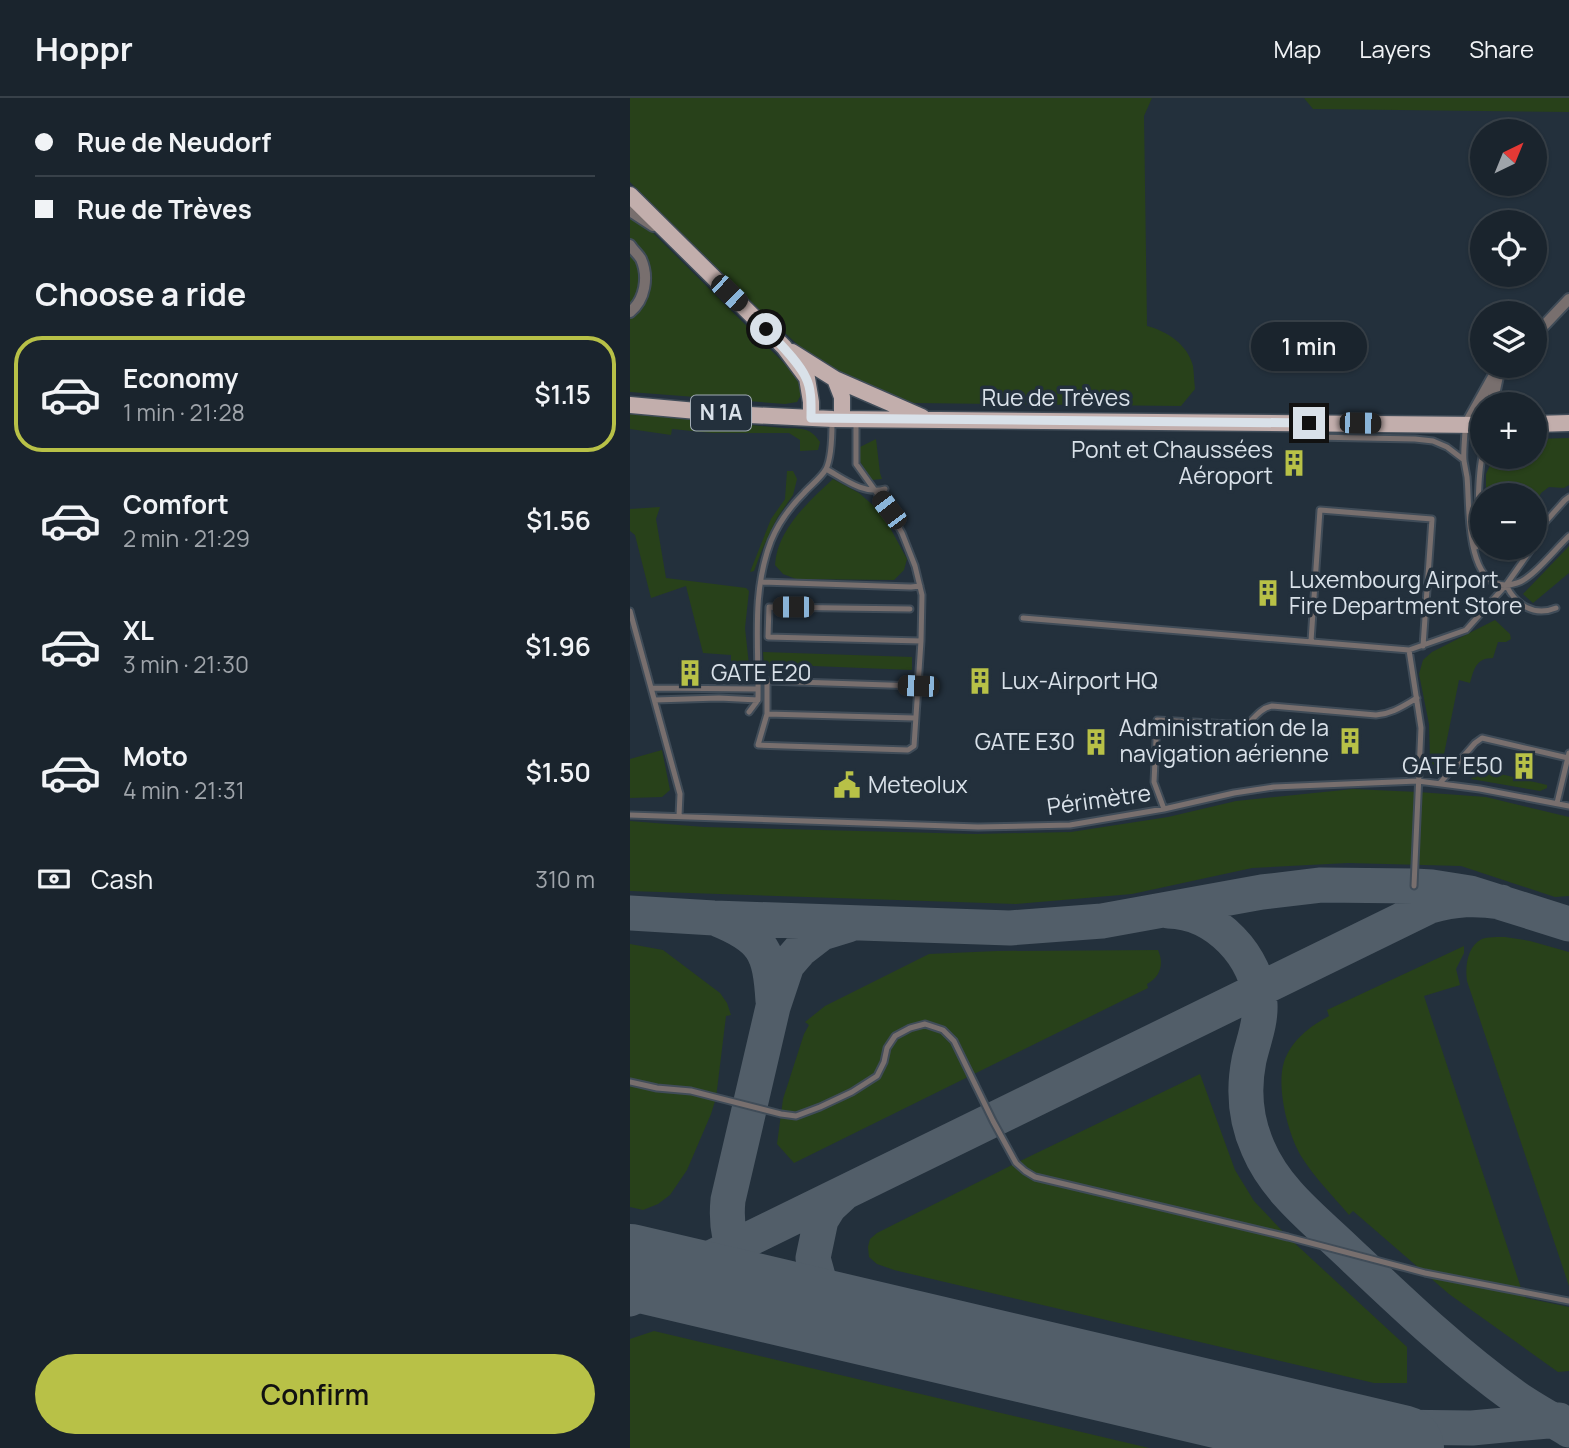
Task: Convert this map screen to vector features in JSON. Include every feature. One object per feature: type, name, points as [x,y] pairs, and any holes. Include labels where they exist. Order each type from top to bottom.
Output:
[{"type":"main road","points":[[630,195],[784,347],[807,378],[811,418]]},
{"type":"main road","points":[[784,347],[835,379],[929,419]]},
{"type":"main road","points":[[835,379],[842,397],[844,419]]},
{"type":"main road","name":"Rue de Trèves","points":[[630,405],[730,414],[844,419],[1470,425]]},
{"type":"main road","points":[[1547,424],[1569,423]]},
{"type":"street","points":[[630,211],[674,238]]},
{"type":"street","points":[[630,245],[640,258],[645,275],[643,293],[630,313]]},
{"type":"street","points":[[1547,322],[1569,299]]},
{"type":"lane","points":[[749,712],[758,700],[757,605],[764,562],[782,522],[799,497],[826,469],[832,440],[844,419]]},
{"type":"lane","points":[[844,419],[856,464],[902,533],[920,586],[923,610],[918,686],[914,718],[914,746],[908,750],[758,745],[767,714],[767,681],[918,686]]},
{"type":"lane","points":[[1280,422],[1313,437],[1433,441],[1447,447],[1464,461]]},
{"type":"lane","points":[[1470,439],[1464,461],[1470,532]]},
{"type":"lane","points":[[826,469],[862,489],[875,492],[885,489]]},
{"type":"lane","points":[[1547,521],[1568,500]]},
{"type":"lane","points":[[1311,641],[1320,510],[1432,519],[1423,646]]},
{"type":"lane","points":[[1477,560],[1487,579],[1506,585],[1517,584],[1526,579],[1569,536]]},
{"type":"lane","points":[[1023,618],[1409,650],[1466,630],[1506,585],[1524,560]]},
{"type":"lane","points":[[761,582],[920,586]]},
{"type":"lane","points":[[1506,585],[1519,603],[1533,611],[1542,612],[1556,608]]},
{"type":"lane","points":[[909,610],[769,607],[768,637],[921,640]]},
{"type":"lane","points":[[630,611],[680,794],[679,816]]},
{"type":"lane","points":[[1409,650],[1420,727],[1415,886]]},
{"type":"lane","points":[[652,688],[758,689]]},
{"type":"lane","points":[[1164,808],[1154,782],[1157,720],[1247,725],[1266,707],[1272,706],[1386,715],[1417,698]]},
{"type":"lane","points":[[655,700],[758,700]]},
{"type":"lane","points":[[767,714],[914,718]]},
{"type":"lane","points":[[1440,783],[1482,738],[1568,756],[1557,803]]},
{"type":"lane","name":"Périmètre","points":[[630,815],[978,827],[1069,825],[1274,787],[1418,781],[1480,789],[1569,806]]},
{"type":"lane","points":[[630,1082],[691,1091],[796,1116],[852,1092],[877,1076],[887,1048],[895,1036],[925,1024],[943,1030],[954,1041],[1016,1163],[1035,1177],[1312,1243],[1425,1273],[1569,1301]]},
{"type":"green space","points":[[630,98],[1152,98],[1144,116],[1147,326],[1162,331],[1182,345],[1193,366],[1195,389],[1181,406],[914,403],[859,384],[807,353],[753,304],[630,182]]},
{"type":"green space","points":[[1304,98],[1569,98],[1569,112],[1313,109]]},
{"type":"green space","points":[[630,210],[800,379],[801,395],[797,402],[785,404],[630,392]]},
{"type":"green space","points":[[630,413],[800,429],[812,433],[820,442],[818,450],[800,451],[800,440],[789,433],[712,433],[672,429],[671,435],[630,429]]},
{"type":"green space","points":[[1569,438],[1569,485],[1564,488],[1547,488],[1547,483],[1486,483],[1488,469],[1547,469],[1547,439]]},
{"type":"green space","points":[[876,439],[882,479],[872,480],[859,460],[858,448]]},
{"type":"green space","points":[[787,471],[793,471],[797,479],[793,495],[777,518],[754,571],[750,572],[771,519],[785,499]]},
{"type":"green space","points":[[833,479],[859,493],[882,513],[907,559],[904,570],[894,580],[796,579],[783,574],[775,565],[781,540],[788,528],[804,507]]},
{"type":"green space","points":[[660,507],[656,519],[666,578],[746,588],[749,591],[745,628],[749,665],[734,664],[731,662],[731,655],[703,653],[686,586],[651,598],[635,535],[630,531],[630,509]]},
{"type":"green space","points":[[1569,546],[1569,573],[1533,603],[1523,594]]},
{"type":"green space","points":[[1495,620],[1510,634],[1511,639],[1498,642],[1493,658],[1479,662],[1470,683],[1459,680],[1444,754],[1450,756],[1442,763],[1433,765],[1430,759],[1429,724],[1419,674],[1423,660],[1432,652]]},
{"type":"green space","points":[[763,652],[912,657],[912,670],[764,664]]},
{"type":"green space","points":[[662,750],[670,790],[662,797],[630,798],[630,759]]},
{"type":"green space","points":[[1479,769],[1547,785],[1547,788],[1540,791],[1471,779]]},
{"type":"green space","points":[[1353,789],[1486,797],[1569,817],[1569,896],[1555,897],[1461,866],[1348,863],[1252,868],[1132,894],[1016,904],[630,891],[630,821],[704,827],[976,834],[1071,832],[1168,817],[1236,801]]},
{"type":"green space","points":[[1490,937],[1505,937],[1569,952],[1569,1286],[1467,981],[1467,963],[1477,942]]},
{"type":"green space","points":[[630,944],[663,950],[720,993],[731,1015],[726,1016],[716,1098],[687,1170],[670,1195],[643,1210],[630,1207]]},
{"type":"green space","points":[[1464,946],[1464,953],[1456,969],[1460,985],[1424,996],[1522,1291],[1526,1298],[1569,1307],[1569,1371],[1558,1372],[1449,1294],[1353,1211],[1349,1215],[1306,1164],[1296,1147],[1288,1123],[1282,1097],[1282,1072],[1287,1054],[1302,1035],[1329,1016],[1327,1010]]},
{"type":"green space","points":[[1158,950],[1160,969],[1155,978],[1147,984],[1148,988],[794,1163],[777,1144],[783,1099],[809,1025],[805,1022],[825,1006],[929,954]]},
{"type":"green space","points":[[1200,1074],[1235,1170],[1254,1201],[1288,1237],[1407,1347],[1407,1383],[1374,1383],[894,1270],[877,1264],[869,1257],[870,1239],[877,1233]]},
{"type":"green space","points":[[654,1331],[1149,1448],[630,1448],[630,1339]]},
{"type":"taxiway","points":[[630,913],[1010,928],[1102,921],[1262,892],[1321,885],[1414,886],[1470,893],[1569,924]]},
{"type":"taxiway","points":[[630,1265],[664,1270],[698,1264],[1430,906],[1465,900],[1501,902]]},
{"type":"taxiway","points":[[1168,911],[1186,913],[1218,928],[1243,954],[1252,969],[1260,1011],[1247,1071],[1247,1105],[1254,1138],[1275,1178],[1310,1216],[1450,1345],[1515,1397],[1569,1430]]},
{"type":"taxiway","points":[[717,919],[745,933],[762,949],[770,970],[773,1001]]},
{"type":"taxiway","points":[[807,1309],[763,1288],[743,1267],[731,1243],[728,1200],[773,1007],[787,965],[800,950],[822,933],[848,925]]},
{"type":"taxiway","points":[[842,1195],[829,1207],[821,1220],[813,1258],[819,1280],[831,1298],[866,1323]]},
{"type":"taxiway","points":[[630,1299],[683,1272]]},
{"type":"taxiway","points":[[1228,1408],[1309,1422],[1388,1427],[1472,1428],[1559,1420]]},
{"type":"runway","points":[[630,1267],[1401,1448]]},
{"type":"place","name":"Pont et Chaussées Aéroport","points":[[1294,463]]},
{"type":"place","name":"Luxembourg Airport Fire Department Store","points":[[1268,593]]},
{"type":"place","name":"GATE E20","points":[[690,673]]},
{"type":"place","name":"Lux-Airport HQ","points":[[980,681]]},
{"type":"place","name":"Administration de la navigation aérienne","points":[[1350,741]]},
{"type":"place","name":"GATE E30","points":[[1096,742]]},
{"type":"place","name":"GATE E50","points":[[1524,766]]},
{"type":"place","name":"Meteolux","points":[[847,785]]},
{"type":"route","points":[[766,329],[784,347],[807,378],[811,418],[1309,423]]}]
